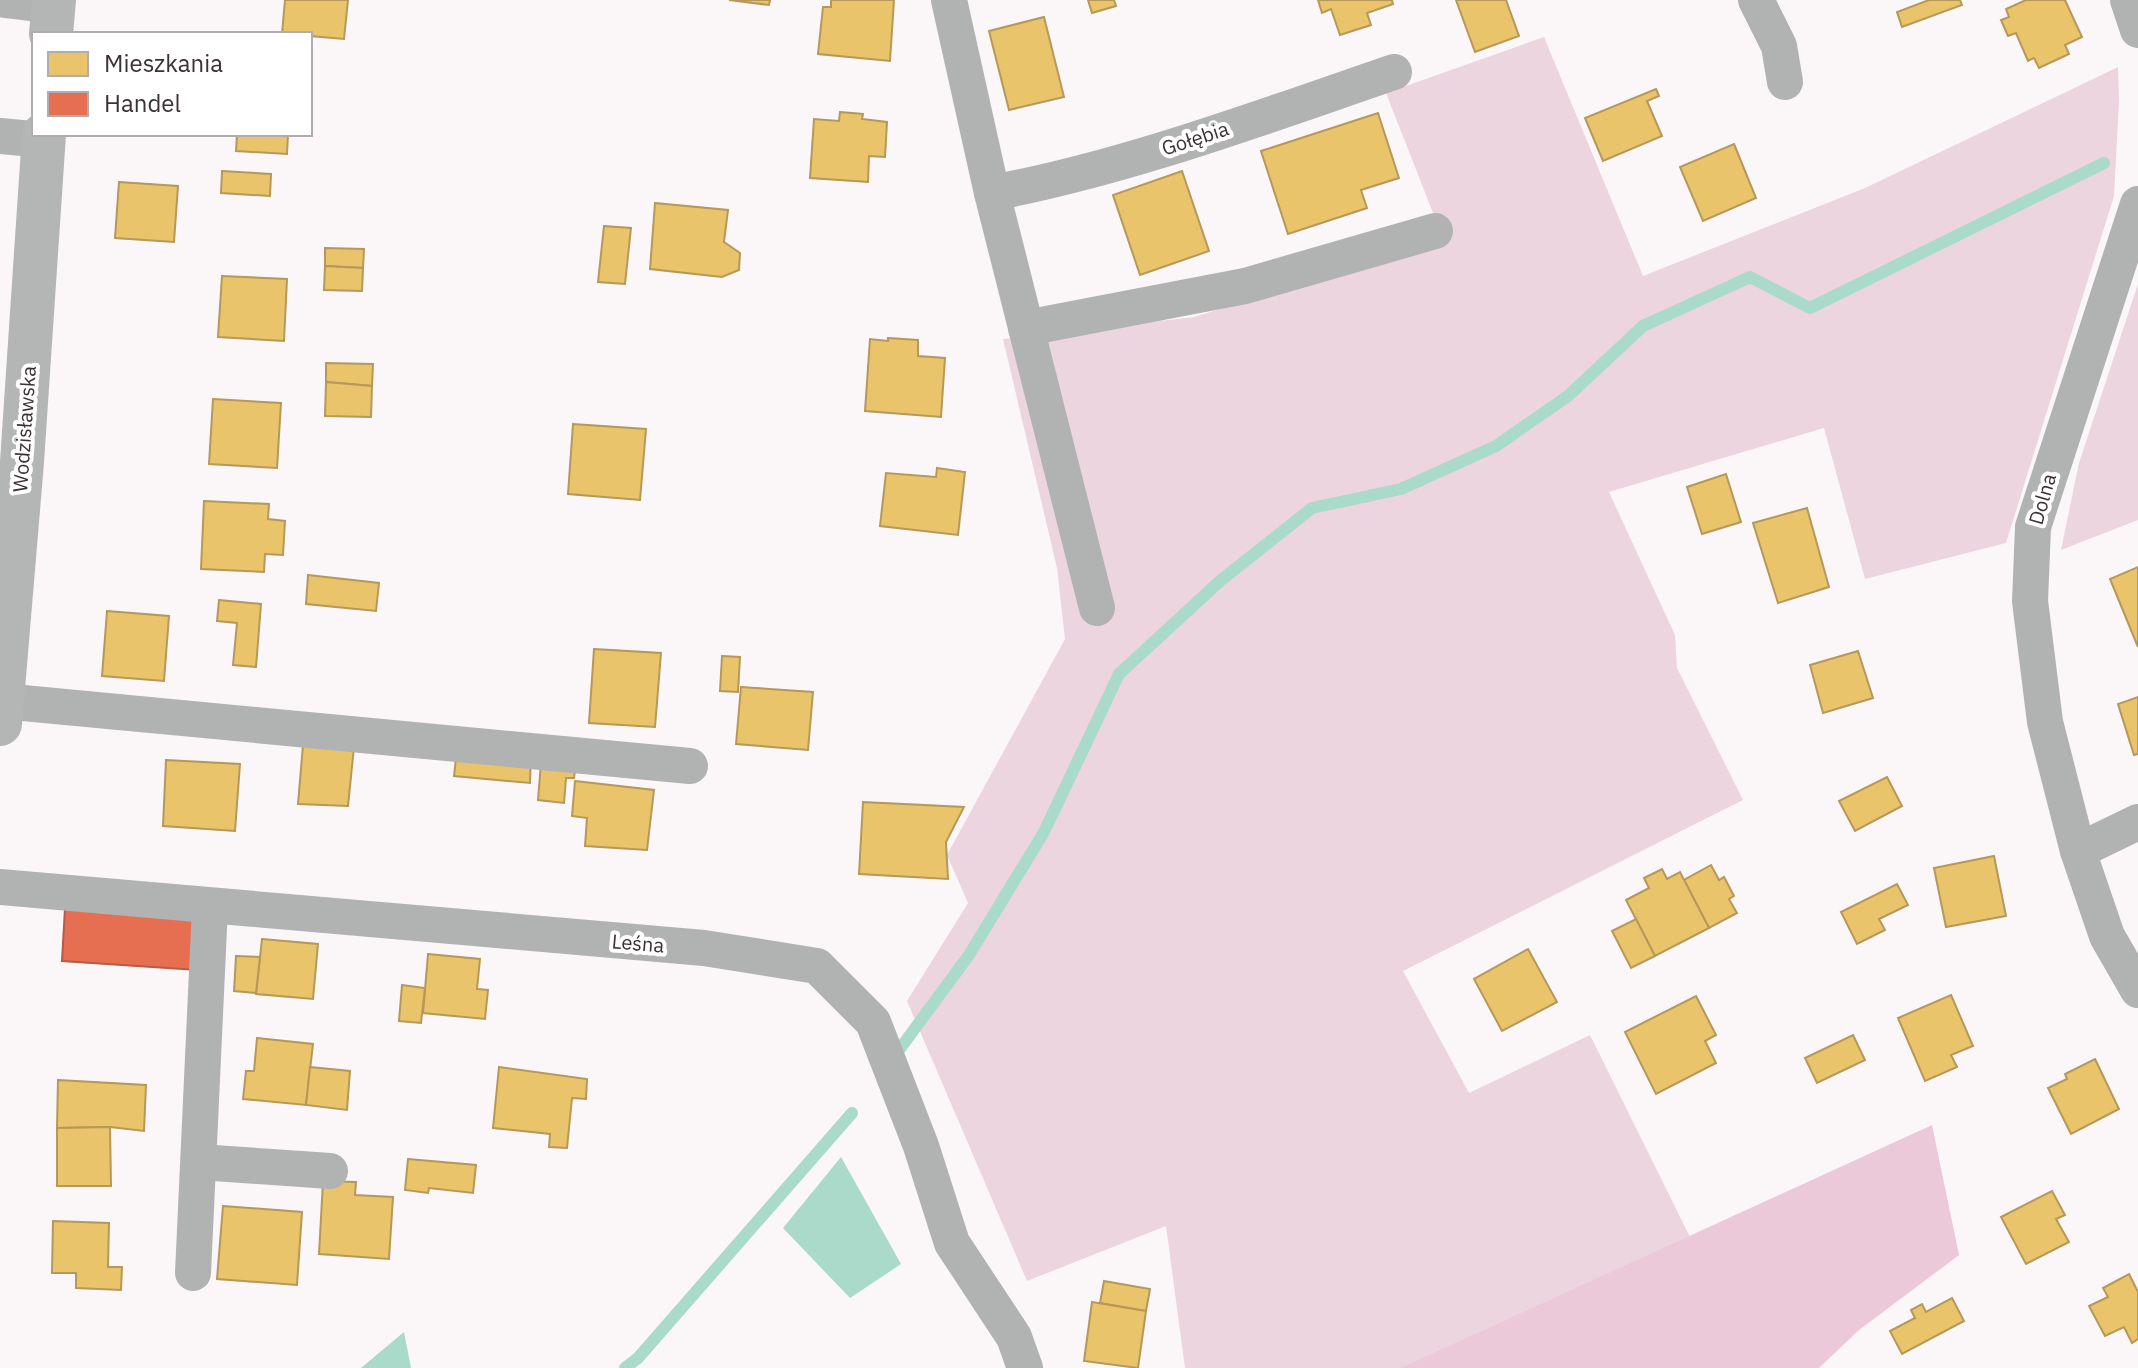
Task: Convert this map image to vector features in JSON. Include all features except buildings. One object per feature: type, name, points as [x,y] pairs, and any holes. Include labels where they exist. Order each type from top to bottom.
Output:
[{"type":"main road","name":"Wodzisławska","points":[[1,712],[11,461],[43,137]]},
{"type":"street","points":[[5,0],[53,13]]},
{"type":"street","points":[[949,0],[992,193],[1097,608]]},
{"type":"street","points":[[1756,0],[1779,46],[1785,82]]},
{"type":"street","points":[[2128,0],[2138,30]]},
{"type":"street","name":"Gołębia","points":[[992,193],[1063,179],[1215,133],[1394,72]]},
{"type":"street","points":[[0,136],[43,137]]},
{"type":"street","name":"Dolna","points":[[2138,204],[2033,527],[2030,601],[2045,722],[2078,851],[2107,936],[2138,990]]},
{"type":"street","points":[[1026,328],[1245,286],[1435,231]]},
{"type":"street","points":[[1,712],[690,766]]},
{"type":"street","points":[[2078,851],[2138,822]]},
{"type":"street","name":"Leśna","points":[[0,887],[704,948],[817,966],[873,1022],[921,1146],[952,1243],[1014,1337],[1025,1368]]},
{"type":"street","points":[[193,1273],[210,907]]},
{"type":"street","points":[[199,1162],[330,1171]]},
{"type":"shaded area","points":[[1544,37],[1643,276],[1865,188],[2118,67],[2114,196],[2006,543],[1865,579],[1824,428],[1609,492],[1675,635],[1677,668],[1743,800],[1403,971],[1469,1093],[1590,1035],[1691,1239],[1713,1368],[1185,1368],[1166,1226],[1027,1281],[907,1001],[968,903],[947,855],[1065,639],[1057,568],[1003,339],[1194,317],[1444,241],[1386,93]]},
{"type":"shaded area","points":[[2138,284],[2138,520],[2061,550],[2079,463]]},
{"type":"shaded area","points":[[1932,1125],[1959,1255],[1859,1330],[1819,1368],[1401,1368]]},
{"type":"shaded area","points":[[841,1157],[901,1264],[850,1298],[783,1228]]},
{"type":"shaded area","points":[[404,1332],[411,1368],[361,1368]]},
{"type":"waterway","points":[[899,1050],[969,955],[1044,832],[1119,674],[1220,581],[1312,508],[1401,489],[1496,446],[1568,396],[1643,326],[1750,277],[1810,308],[2104,163]]},
{"type":"waterway","points":[[625,1368],[638,1358],[852,1113]]}]
